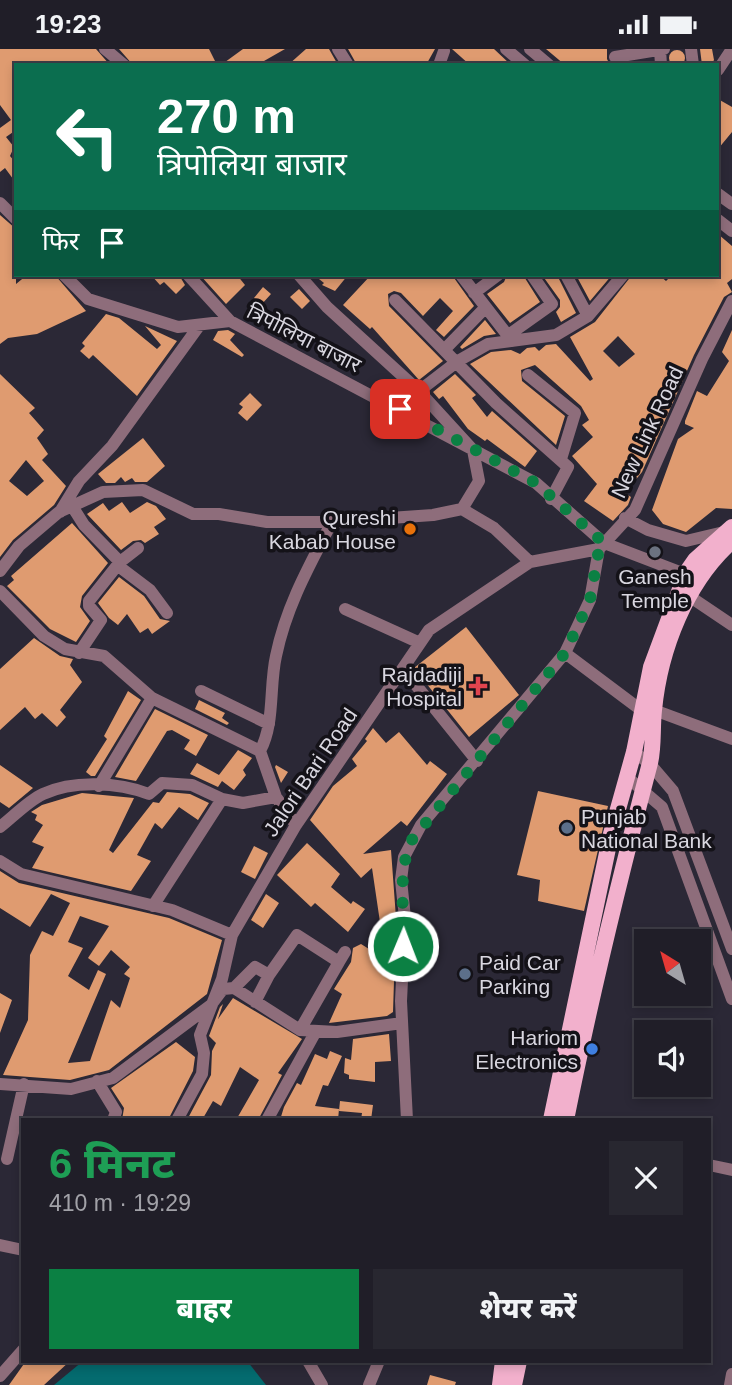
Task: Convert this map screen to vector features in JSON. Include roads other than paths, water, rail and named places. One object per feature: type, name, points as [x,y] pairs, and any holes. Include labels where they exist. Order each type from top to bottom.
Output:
[{"type":"main road","points":[[551,1118],[611,834],[646,709],[651,667],[692,576],[695,561],[731,532]]},
{"type":"main road","points":[[566,1118],[610,915],[650,764],[646,709]]},
{"type":"main road","points":[[499,1385],[503,1363]]},
{"type":"main road","points":[[514,1385],[519,1363]]},
{"type":"street","points":[[105,49],[122,63]]},
{"type":"street","points":[[506,49],[523,63]]},
{"type":"street","points":[[530,49],[547,63]]},
{"type":"street","points":[[615,57],[661,49]]},
{"type":"street","points":[[719,68],[732,49]]},
{"type":"street","points":[[440,63],[444,51]]},
{"type":"street","points":[[0,203],[14,217]]},
{"type":"street","name":"त्रिपोलिया बाजार","points":[[66,277],[88,299],[106,307],[178,327],[230,321],[536,483],[602,546],[692,576]]},
{"type":"street","points":[[190,277],[230,321]]},
{"type":"street","points":[[301,277],[327,307],[419,391],[473,450],[479,481],[462,509]]},
{"type":"street","points":[[462,277],[509,338]]},
{"type":"street","points":[[474,293],[495,277]]},
{"type":"street","points":[[509,338],[552,304],[533,277]]},
{"type":"street","points":[[567,277],[588,316]]},
{"type":"street","points":[[419,391],[458,361],[488,344],[509,338],[556,335],[588,316],[621,277]]},
{"type":"street","points":[[395,300],[458,361],[496,403],[568,467],[551,499]]},
{"type":"street","name":"New Link Road","points":[[602,546],[635,510],[702,359],[732,301]]},
{"type":"street","points":[[446,349],[485,308]]},
{"type":"street","points":[[60,512],[79,481],[113,446],[199,326]]},
{"type":"street","points":[[528,375],[575,413],[561,459]]},
{"type":"street","points":[[0,571],[19,546],[60,512],[103,492],[143,490],[193,515],[219,514],[267,522],[332,522],[433,515],[462,509],[494,528],[530,562]]},
{"type":"street","points":[[72,506],[84,525],[118,563],[150,590],[167,613]]},
{"type":"street","points":[[625,518],[648,530],[686,541],[731,532]]},
{"type":"street","points":[[260,751],[268,736],[275,658],[287,611],[332,522]]},
{"type":"street","points":[[407,1118],[402,1023],[404,857],[421,825],[565,653],[590,600],[602,546]]},
{"type":"street","name":"Jalori Bari Road","points":[[178,1118],[202,1074],[204,1053],[200,1035],[222,979],[232,935],[296,825],[429,630],[530,562],[602,546]]},
{"type":"street","points":[[79,653],[101,620],[89,606],[89,601],[118,563],[138,548]]},
{"type":"street","points":[[0,591],[44,636],[65,649],[104,656],[152,698],[260,751],[276,797],[296,825]]},
{"type":"street","points":[[683,592],[732,625]]},
{"type":"street","points":[[345,609],[420,643]]},
{"type":"street","points":[[565,653],[646,709],[732,739]]},
{"type":"street","points":[[403,669],[477,761]]},
{"type":"street","points":[[201,691],[269,724]]},
{"type":"street","points":[[99,786],[152,698]]},
{"type":"street","points":[[634,752],[650,764],[673,792],[732,949]]},
{"type":"street","points":[[627,776],[662,807],[728,972],[732,999]]},
{"type":"street","points":[[0,827],[41,795],[75,785],[134,788],[149,794],[162,783],[192,785],[222,799],[243,803],[276,797]]},
{"type":"street","points":[[153,906],[222,799]]},
{"type":"street","points":[[0,861],[21,874],[153,906],[232,935]]},
{"type":"street","points":[[255,1002],[269,975],[297,935],[342,957],[300,1030]]},
{"type":"street","points":[[234,988],[255,967],[269,975]]},
{"type":"street","points":[[0,1084],[71,1089],[118,1075],[211,1005],[223,989],[234,988],[300,1030],[337,1032],[402,1023]]},
{"type":"street","points":[[268,1118],[316,1031]]},
{"type":"street","points":[[97,1081],[116,1112],[114,1118]]},
{"type":"street","points":[[7,1159],[24,1084]]},
{"type":"street","points":[[711,1165],[732,1170]]},
{"type":"street","points":[[0,1245],[21,1250]]},
{"type":"street","points":[[0,1376],[21,1352]]},
{"type":"street","points":[[309,1363],[322,1385]]},
{"type":"street","points":[[369,1385],[378,1363]]},
{"type":"place","name":"Qureshi Kabab House","points":[[410,529]]},
{"type":"place","name":"Ganesh Temple","points":[[655,552]]},
{"type":"place","name":"Rajdadiji Hospital","points":[[478,686]]},
{"type":"place","name":"Punjab National Bank","points":[[567,828]]},
{"type":"place","name":"Paid Car Parking","points":[[465,974]]},
{"type":"place","name":"Hariom Electronics","points":[[592,1049]]}]
